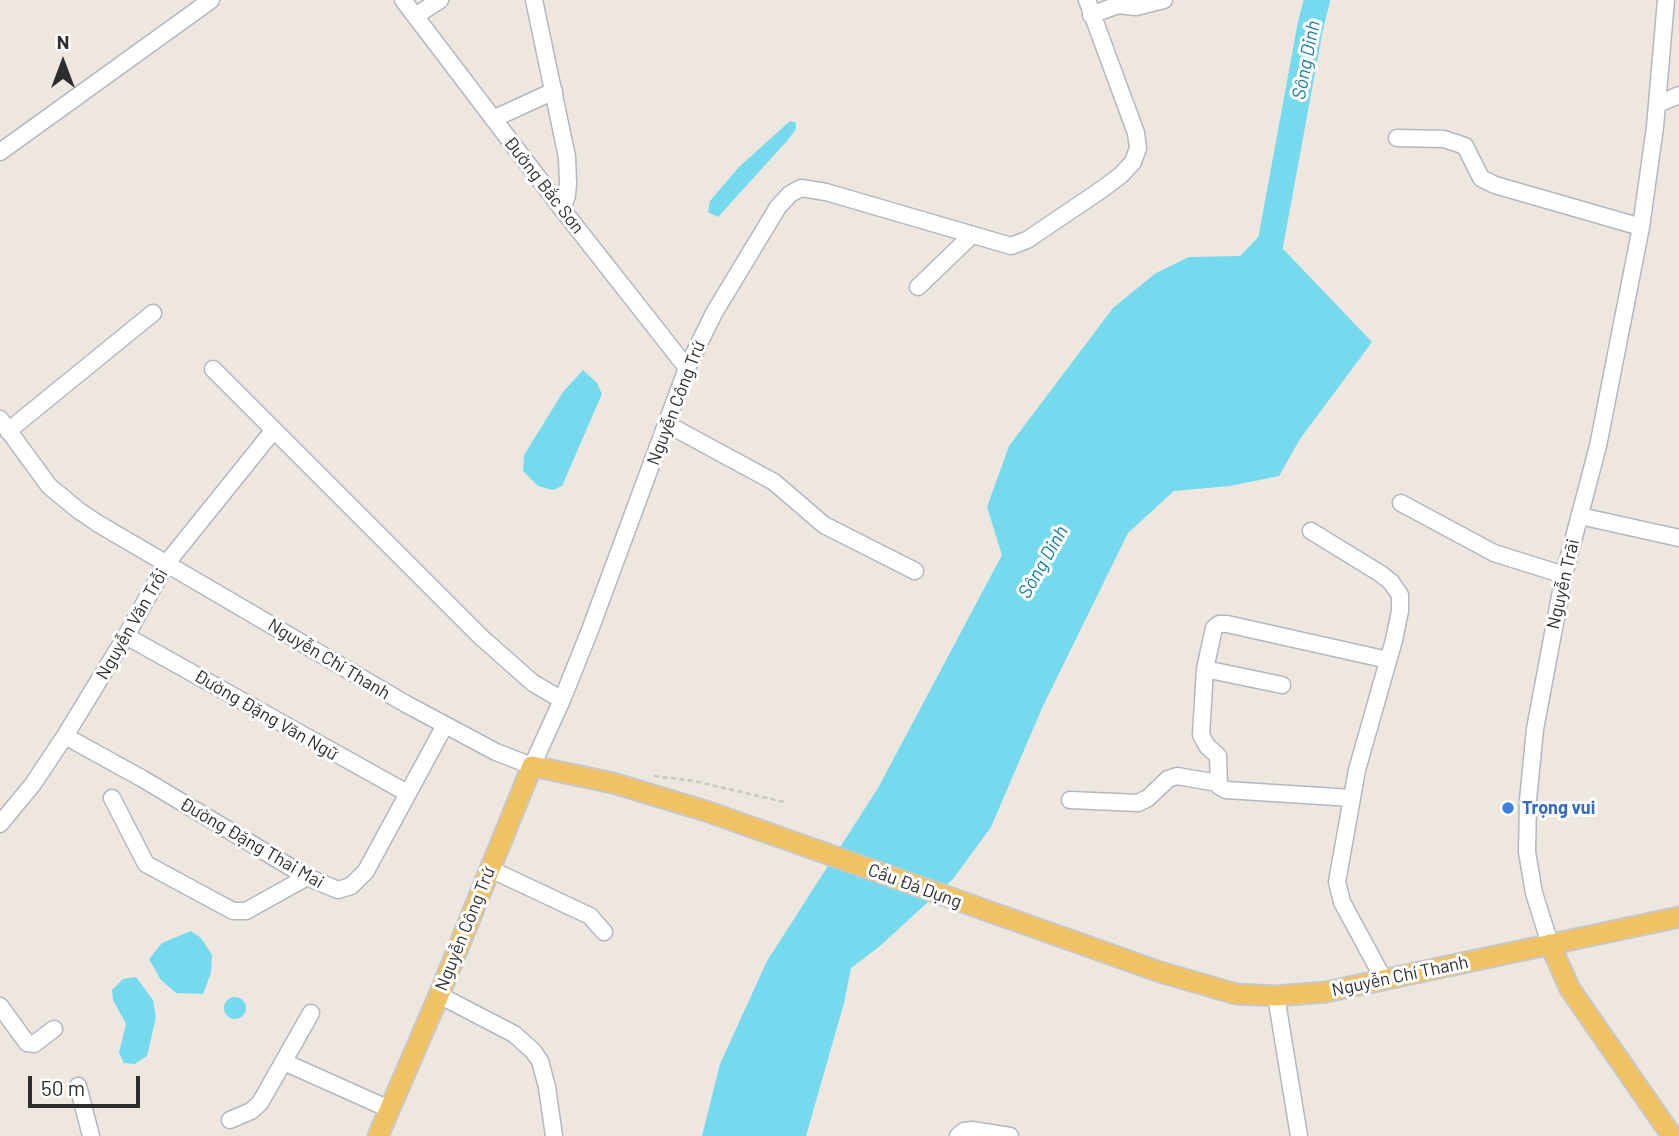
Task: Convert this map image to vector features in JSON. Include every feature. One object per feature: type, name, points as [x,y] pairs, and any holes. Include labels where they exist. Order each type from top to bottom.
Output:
[{"type":"main road","name":"Nguyễn Chí Thanh","points":[[532,766],[616,778],[709,812]]},
{"type":"main road","name":"Nguyễn Công Trứ","points":[[379,1136],[532,766]]},
{"type":"main road","name":"Cầu Đá Dựng","points":[[709,812],[1122,959]]},
{"type":"main road","name":"Nguyễn Chí Thanh","points":[[1122,959],[1219,991],[1276,996],[1326,992],[1679,917]]},
{"type":"main road","name":"Nguyễn Trãi","points":[[1549,944],[1570,989],[1672,1136]]},
{"type":"street","points":[[0,152],[211,0]]},
{"type":"street","name":"Đường Bắc Sơn","points":[[404,0],[562,209],[687,368]]},
{"type":"street","points":[[415,16],[440,0]]},
{"type":"street","points":[[534,0],[563,134],[568,183],[562,209]]},
{"type":"street","points":[[1089,7],[1136,6],[1164,0]]},
{"type":"street","name":"Nguyễn Trãi","points":[[1549,944],[1531,881],[1527,852],[1531,768],[1541,692],[1564,575],[1598,446],[1641,227],[1658,104],[1666,0]]},
{"type":"street","name":"Nguyễn Công Trứ","points":[[532,766],[562,700],[701,336],[778,207],[801,188],[826,192],[1005,245],[1020,244],[1121,175],[1133,162],[1138,148],[1136,133],[1089,7]]},
{"type":"street","points":[[493,119],[554,91]]},
{"type":"street","points":[[1658,104],[1679,96]]},
{"type":"street","points":[[1397,138],[1444,139],[1465,146],[1481,178],[1495,185],[1641,227]]},
{"type":"street","points":[[918,287],[972,235]]},
{"type":"street","points":[[4,425],[153,313]]},
{"type":"street","points":[[213,369],[498,653],[533,683],[562,700]]},
{"type":"street","points":[[667,424],[774,482],[824,525],[915,570]]},
{"type":"street","name":"Nguyễn Chí Thanh","points":[[4,425],[38,473],[61,497],[97,523],[445,725],[532,766]]},
{"type":"street","name":"Nguyễn Văn Trỗi","points":[[0,824],[33,784],[65,736],[166,564],[273,431]]},
{"type":"street","points":[[1401,503],[1513,561],[1564,575]]},
{"type":"street","points":[[1580,516],[1679,538]]},
{"type":"street","points":[[1311,531],[1381,574],[1397,590],[1401,602],[1388,660],[1361,752],[1338,871],[1338,892],[1384,980]]},
{"type":"street","points":[[1352,798],[1221,789],[1218,783],[1218,756],[1205,744],[1201,735],[1205,669],[1214,628],[1221,624],[1388,660]]},
{"type":"street","name":"Đường Đặng Văn Ngữ","points":[[126,636],[407,793]]},
{"type":"street","points":[[1205,669],[1282,685]]},
{"type":"street","name":"Đường Đặng Thai Mai","points":[[65,736],[307,877],[338,890],[358,881],[378,850],[445,725]]},
{"type":"street","points":[[1070,800],[1138,803],[1148,798],[1168,779],[1177,776],[1218,783]]},
{"type":"street","points":[[112,798],[146,864],[233,911],[246,911],[307,877]]},
{"type":"street","points":[[490,869],[590,916],[604,932]]},
{"type":"street","points":[[439,995],[514,1034],[533,1051],[540,1060],[547,1087],[554,1136]]},
{"type":"street","points":[[1276,996],[1295,1135]]},
{"type":"street","points":[[0,1006],[27,1043],[34,1044],[54,1029]]},
{"type":"street","points":[[230,1119],[256,1108],[311,1013]]},
{"type":"street","points":[[284,1062],[389,1109]]},
{"type":"street","points":[[78,1086],[91,1136]]},
{"type":"street","points":[[958,1136],[964,1131],[972,1130],[1010,1136]]},
{"type":"path","points":[[616,778],[694,781],[784,802]]},
{"type":"water","points":[[790,121],[796,123],[796,129],[787,141],[718,217],[708,212],[710,201],[739,167]]},
{"type":"water","points":[[1265,230],[1372,342],[1300,439],[1279,476],[1230,486],[1174,491],[1128,533],[1043,706],[991,827],[953,879],[880,946],[851,968],[844,1003],[806,1136],[702,1136],[720,1064],[767,961],[878,788],[1002,555],[987,507],[1009,446],[1113,308],[1156,273],[1189,257],[1240,256]]},
{"type":"water","points":[[583,370],[597,383],[602,394],[562,486],[553,490],[538,486],[523,471],[524,455],[563,392]]},
{"type":"water","points":[[191,931],[201,938],[212,955],[211,973],[203,994],[176,993],[161,980],[149,959],[162,943]]},
{"type":"water","points":[[136,977],[153,1000],[156,1017],[147,1056],[135,1064],[124,1063],[119,1053],[126,1024],[113,1000],[112,990],[123,979]]},
{"type":"water","points":[[235,997],[243,1000],[246,1008],[243,1016],[235,1019],[227,1016],[224,1008],[227,1000]]},
{"type":"waterway","name":"Sông Dinh","points":[[1265,273],[1317,0]]},
{"type":"place","name":"Trọng vui","points":[[1508,808]]}]
